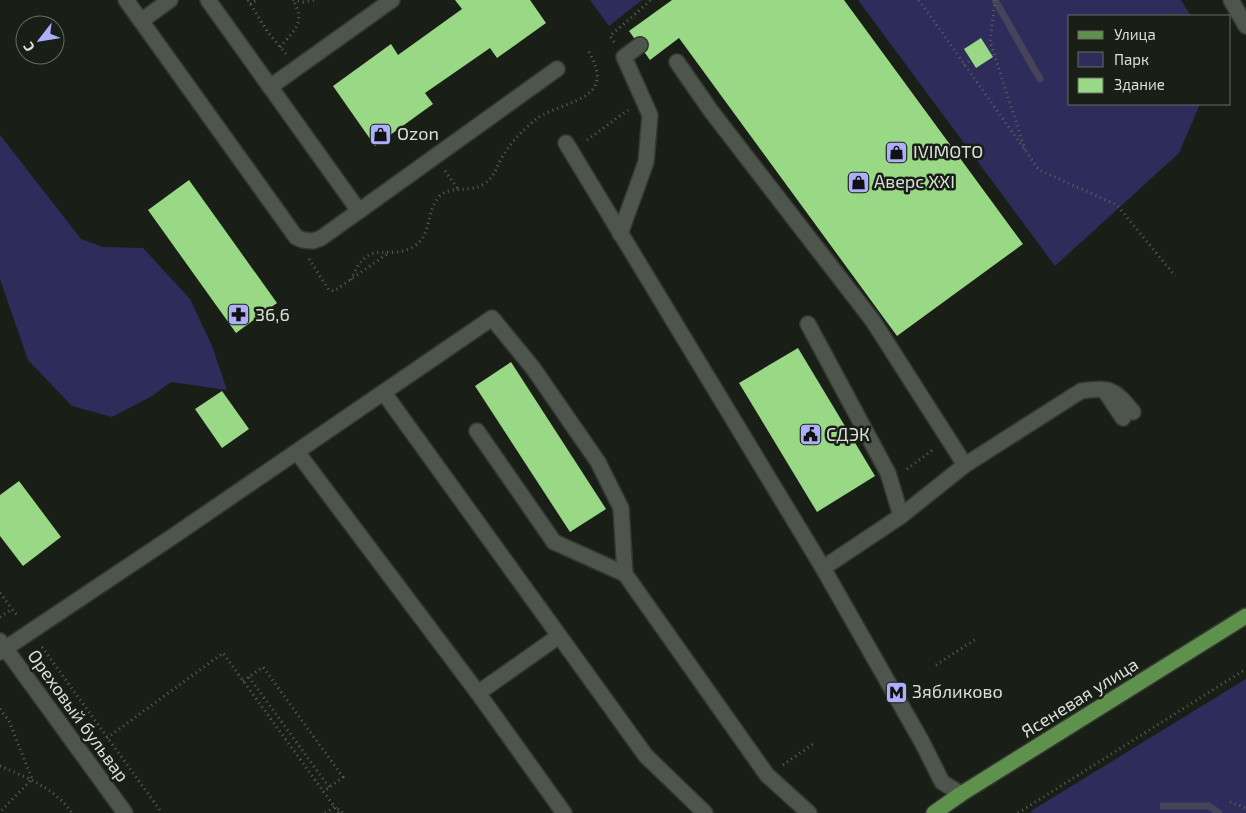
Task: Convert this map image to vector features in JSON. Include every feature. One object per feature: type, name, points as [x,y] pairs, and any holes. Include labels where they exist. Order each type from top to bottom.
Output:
[{"type":"main road","name":"Ясеневая улица","points":[[934,813],[961,794],[1246,616]]},
{"type":"street","points":[[126,0],[293,233],[302,240],[314,241],[321,238],[557,70]]},
{"type":"street","points":[[141,21],[170,0]]},
{"type":"street","points":[[208,0],[359,211]]},
{"type":"street","points":[[270,87],[392,0]]},
{"type":"street","points":[[1231,0],[1246,26]]},
{"type":"street","points":[[620,234],[646,162],[650,115],[624,57],[640,46]]},
{"type":"street","points":[[677,62],[711,111],[873,321],[965,465]]},
{"type":"street","points":[[568,148],[823,568],[942,782],[961,794]]},
{"type":"street","points":[[2,647],[297,452],[492,318],[533,368],[598,462],[621,508],[625,574]]},
{"type":"street","points":[[808,324],[883,464],[891,481],[901,516]]},
{"type":"street","points":[[823,568],[901,516],[965,465],[1081,391],[1103,388],[1120,396],[1128,415]]},
{"type":"street","points":[[384,393],[646,756],[705,813]]},
{"type":"street","points":[[477,431],[554,542],[625,574],[767,775],[809,813]]},
{"type":"street","points":[[297,452],[478,693],[564,813]]},
{"type":"street","points":[[478,693],[559,636]]},
{"type":"street","name":"Ореховый бульвар","points":[[2,647],[125,813]]},
{"type":"path","points":[[258,0],[249,2],[266,31],[300,66]]},
{"type":"path","points":[[280,47],[298,24],[299,12],[293,0]]},
{"type":"path","points":[[293,0],[303,2],[316,0]]},
{"type":"path","points":[[624,57],[610,36],[651,0]]},
{"type":"path","points":[[919,0],[1039,170],[1117,205],[1175,276]]},
{"type":"path","points":[[995,0],[990,41],[1026,153]]},
{"type":"path","points":[[351,280],[356,266],[361,260],[373,253],[411,248],[423,238],[434,205],[443,194],[454,189],[469,190],[487,182],[515,140],[537,119],[552,110],[581,100],[588,95],[595,86],[597,76],[595,64],[588,50]]},
{"type":"path","points":[[964,65],[971,60]]},
{"type":"path","points":[[568,148],[643,99]]},
{"type":"path","points":[[293,233],[331,291],[337,290],[391,252]]},
{"type":"path","points":[[891,481],[948,438]]},
{"type":"path","points":[[0,593],[30,630],[162,813]]},
{"type":"path","points":[[0,617],[12,609]]},
{"type":"path","points":[[936,665],[976,639]]},
{"type":"path","points":[[107,738],[223,653],[323,792],[341,813]]},
{"type":"path","points":[[243,681],[263,666],[269,674],[343,777],[323,792]]},
{"type":"path","points":[[1018,813],[1246,669]]},
{"type":"path","points":[[249,677],[329,787]]},
{"type":"path","points":[[0,709],[9,721],[32,779]]},
{"type":"path","points":[[780,767],[812,744]]},
{"type":"path","points":[[0,766],[32,779],[67,805],[72,813]]},
{"type":"path","points":[[0,812],[32,779]]},
{"type":"path","points":[[1230,802],[1246,808]]},
{"type":"path","points":[[325,813],[335,807]]},
{"type":"green space","points":[[590,0],[642,0],[609,26]]},
{"type":"green space","points":[[858,0],[1181,0],[1190,15],[1068,15],[1068,105],[1200,105],[1179,153],[1055,266]]},
{"type":"green space","points":[[0,135],[81,239],[103,247],[143,248],[190,299],[212,346],[227,390],[171,382],[152,396],[112,417],[72,406],[28,360],[0,279]]},
{"type":"green space","points":[[1246,679],[1246,813],[1032,813],[1031,811]]},
{"type":"building","points":[[455,0],[530,0],[546,23],[497,58],[490,48],[425,93],[433,104],[375,146],[333,86],[391,44],[398,55],[462,9]]},
{"type":"building","points":[[672,0],[844,0],[1023,244],[897,336],[679,38],[650,60],[629,31]]},
{"type":"building","points":[[981,38],[993,57],[976,68],[964,49]]},
{"type":"building","points":[[189,180],[277,303],[236,333],[148,210]]},
{"type":"building","points":[[798,348],[875,476],[817,512],[739,383]]},
{"type":"building","points":[[511,362],[606,509],[570,532],[475,386]]},
{"type":"building","points":[[222,391],[249,429],[222,448],[195,409]]},
{"type":"building","points":[[19,481],[61,537],[23,566],[0,536],[0,495]]},
{"type":"waterway","points":[[995,0],[1040,79]]},
{"type":"waterway","points":[[1163,806],[1209,806],[1219,813]]},
{"type":"place","name":"Ozon","points":[[381,134]]},
{"type":"place","name":"IVIMOTO","points":[[897,152]]},
{"type":"place","name":"Аверс XXI","points":[[858,182]]},
{"type":"place","name":"36,6","points":[[239,315]]},
{"type":"place","name":"СДЭК","points":[[810,435]]},
{"type":"place","name":"Зябликово","points":[[896,692]]}]
